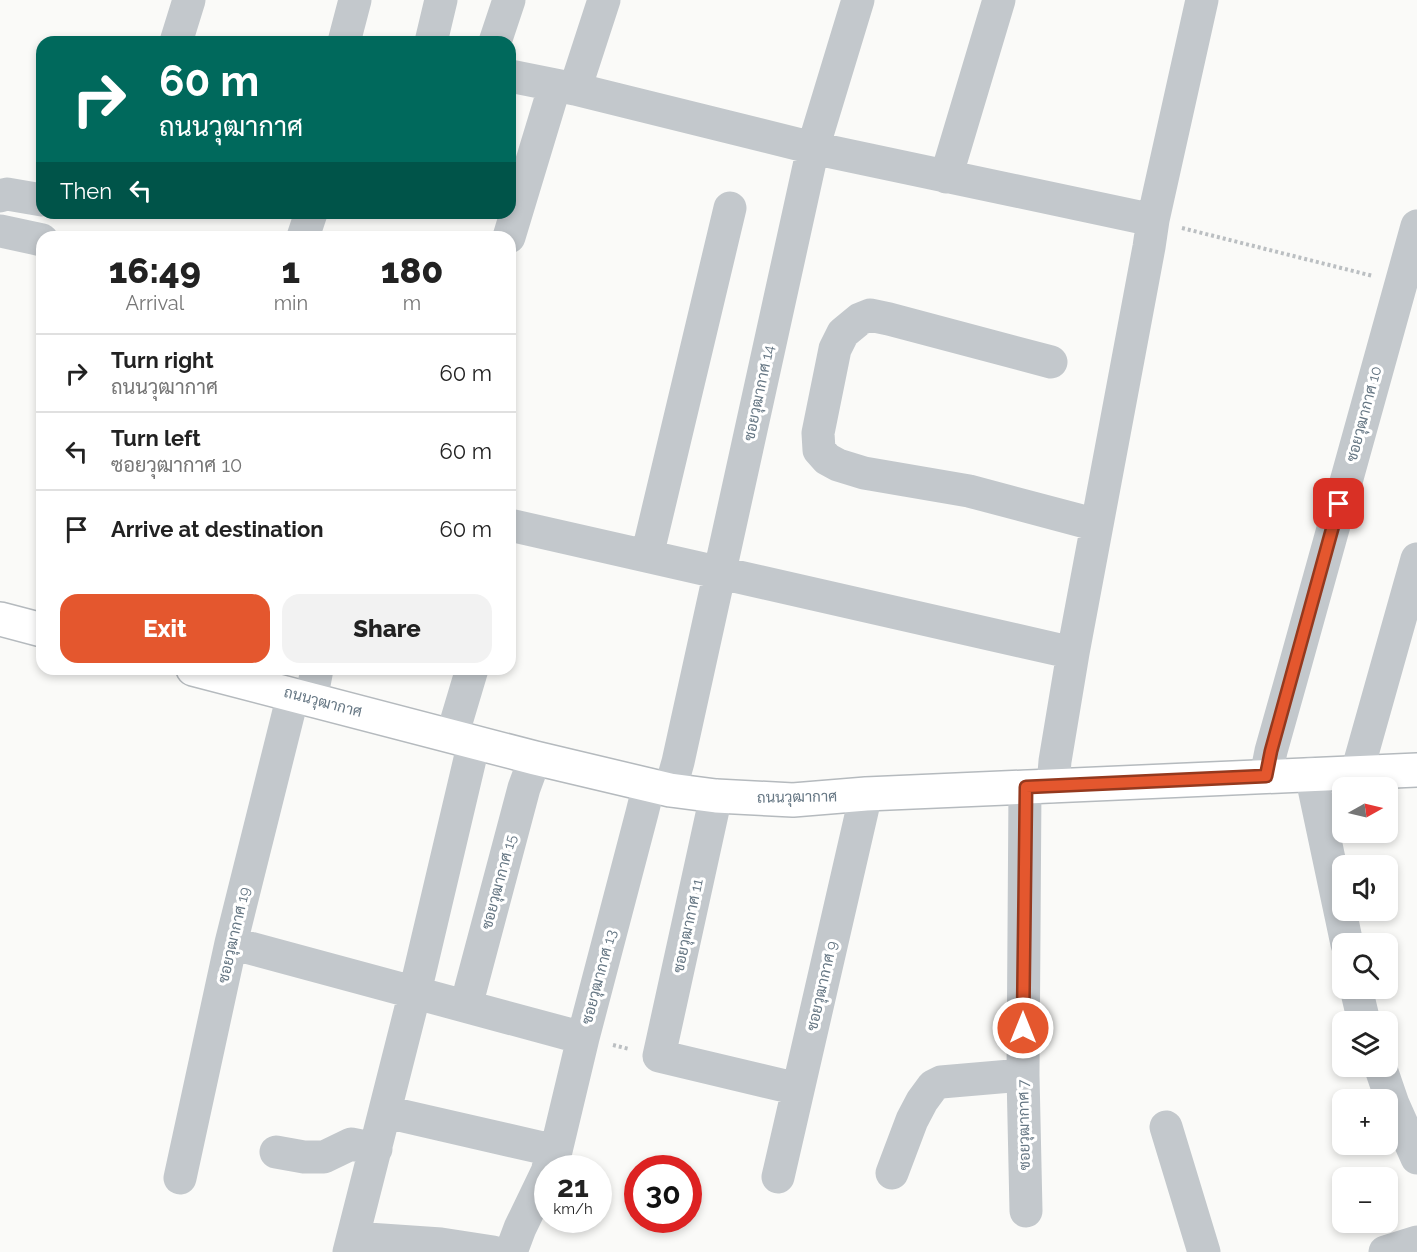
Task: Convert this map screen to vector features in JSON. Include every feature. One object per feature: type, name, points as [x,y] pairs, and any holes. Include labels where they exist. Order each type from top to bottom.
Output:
[{"type":"main road","points":[[0,619],[36,628]]},
{"type":"main road","name":"ถนนวุฒากาศ","points":[[229,675],[307,688],[463,739],[535,758],[659,787],[716,796],[793,800],[866,794],[1417,770]]},
{"type":"street","points":[[178,36],[189,0]]},
{"type":"street","points":[[346,36],[355,0]]},
{"type":"street","points":[[432,36],[441,0]]},
{"type":"street","points":[[497,36],[508,0]]},
{"type":"street","points":[[516,218],[565,87],[604,0]]},
{"type":"street","name":"ซอยวุฒากาศ 14","points":[[659,787],[678,762],[813,148],[858,0]]},
{"type":"street","points":[[946,177],[999,0]]},
{"type":"street","name":"ซอยวุฒากาศ 7","points":[[1026,1210],[1023,1075],[1039,786],[1055,761],[1153,220],[1202,0]]},
{"type":"street","points":[[516,77],[565,87],[813,148],[1153,220]]},
{"type":"street","points":[[0,196],[8,194],[36,199]]},
{"type":"street","points":[[646,556],[730,207]]},
{"type":"street","name":"ซอยวุฒากาศ 10","points":[[1266,776],[1417,226]]},
{"type":"street","points":[[0,231],[36,239]]},
{"type":"street","points":[[1051,362],[870,315],[850,326],[843,333],[835,349],[818,433],[819,450],[826,459],[864,473],[969,491],[1097,525]]},
{"type":"street","points":[[516,526],[1073,652]]},
{"type":"street","points":[[1357,772],[1417,559]]},
{"type":"street","points":[[471,675],[463,739],[415,992],[351,1245],[441,1244],[493,1252]]},
{"type":"street","name":"ซอยวุฒากาศ 19","points":[[180,1178],[231,943],[307,688]]},
{"type":"street","name":"ซอยวุฒากาศ 15","points":[[466,1006],[524,788],[535,758]]},
{"type":"street","points":[[1311,774],[1345,933]]},
{"type":"street","name":"ซอยวุฒากาศ 13","points":[[552,1155],[642,813],[659,787]]},
{"type":"street","name":"ซอยวุฒากาศ 9","points":[[778,1177],[866,794]]},
{"type":"street","name":"ซอยวุฒากาศ 11","points":[[659,1056],[716,796]]},
{"type":"street","points":[[231,943],[582,1038]]},
{"type":"street","points":[[659,1056],[798,1089]]},
{"type":"street","points":[[892,1173],[912,1120],[933,1086],[941,1082],[1023,1075]]},
{"type":"street","points":[[1384,1077],[1417,1158]]},
{"type":"street","points":[[386,1112],[534,1158]]},
{"type":"street","points":[[1166,1126],[1204,1252]]},
{"type":"street","points":[[276,1152],[304,1157],[324,1157],[351,1144],[376,1149]]},
{"type":"street","name":"ซอยวุฒากาศ 13","points":[[511,1252],[534,1198]]},
{"type":"street","points":[[1385,1252],[1417,1242]]},
{"type":"path","points":[[1153,220],[1400,283]]},
{"type":"path","points":[[582,1038],[659,1056]]},
{"type":"route","points":[[1023,1028],[1026,787],[1266,776],[1339,504]]}]
